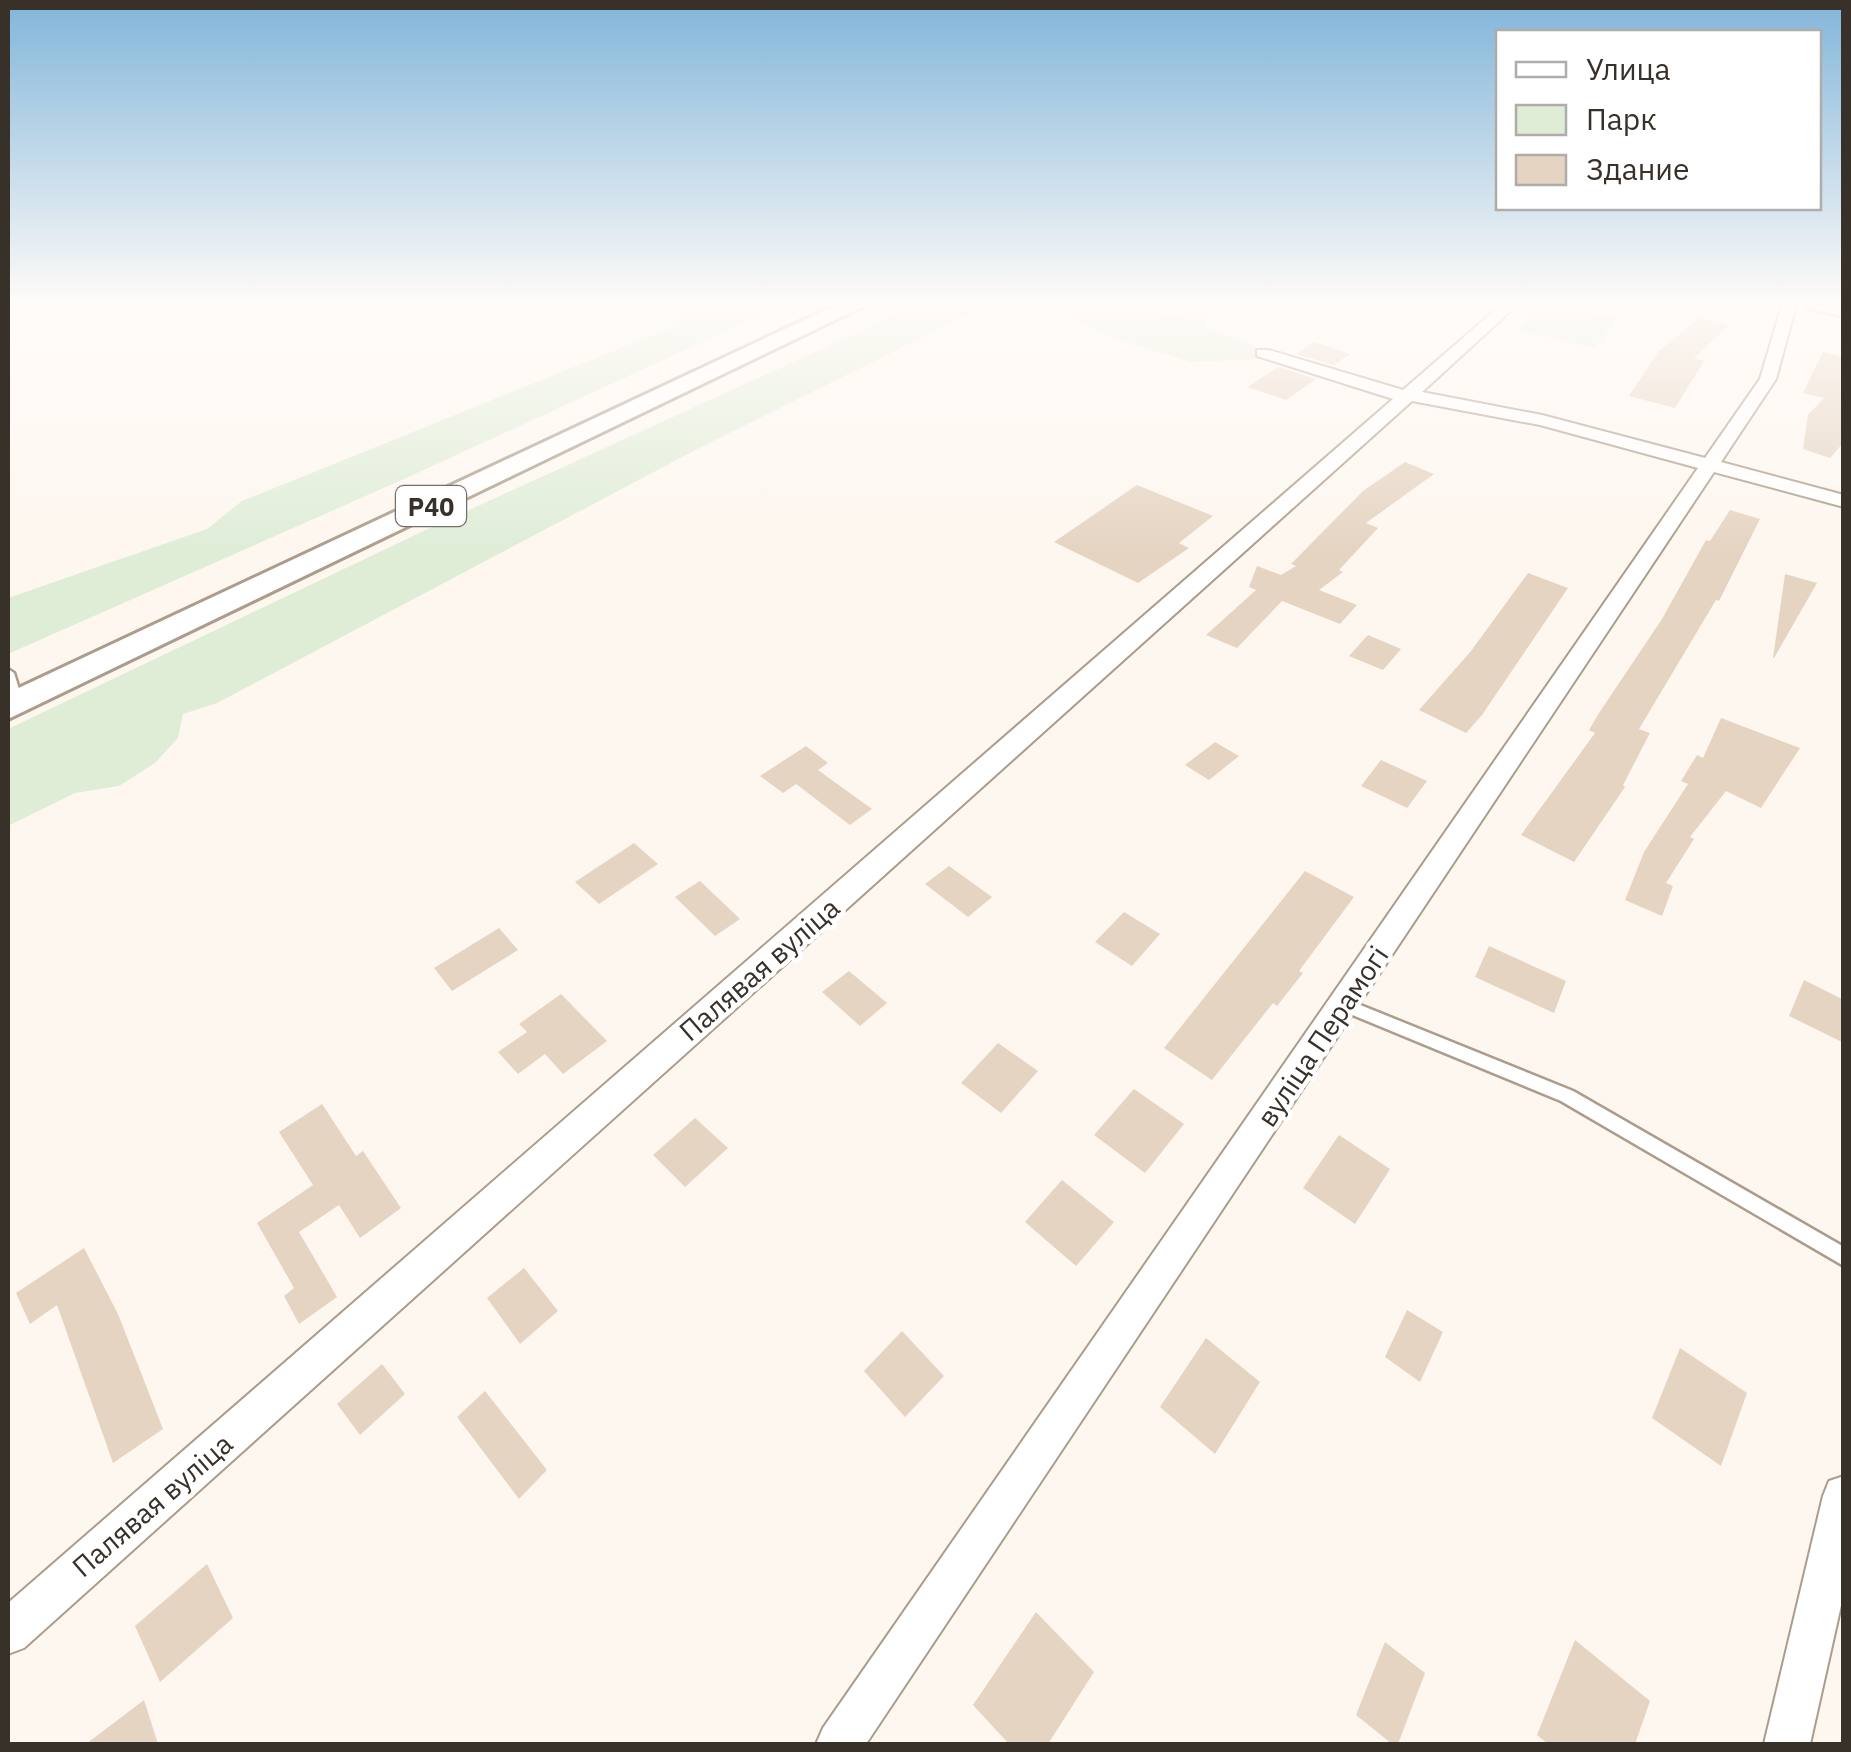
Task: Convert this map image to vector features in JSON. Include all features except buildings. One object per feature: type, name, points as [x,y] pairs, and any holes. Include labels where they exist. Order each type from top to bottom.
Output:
[{"type":"main road","name":"Р40","points":[[12,705],[682,387]]},
{"type":"street","points":[[1368,387],[1542,420],[1844,501]]},
{"type":"street","name":"Палявая вуліца","points":[[8,1632],[1420,387]]},
{"type":"street","name":"вуліца Перамогі","points":[[840,1744],[1763,387]]},
{"type":"street","points":[[1786,1744],[1844,1496]]},
{"type":"lane","points":[[8,673],[12,705]]},
{"type":"lane","points":[[1344,1004],[1566,1096],[1844,1257]]},
{"type":"green space","points":[[525,387],[605,387],[8,654],[8,598],[207,529],[242,501]]},
{"type":"green space","points":[[739,387],[823,387],[217,703],[183,714],[178,738],[155,763],[119,786],[75,793],[8,826],[8,729],[432,527]]}]
